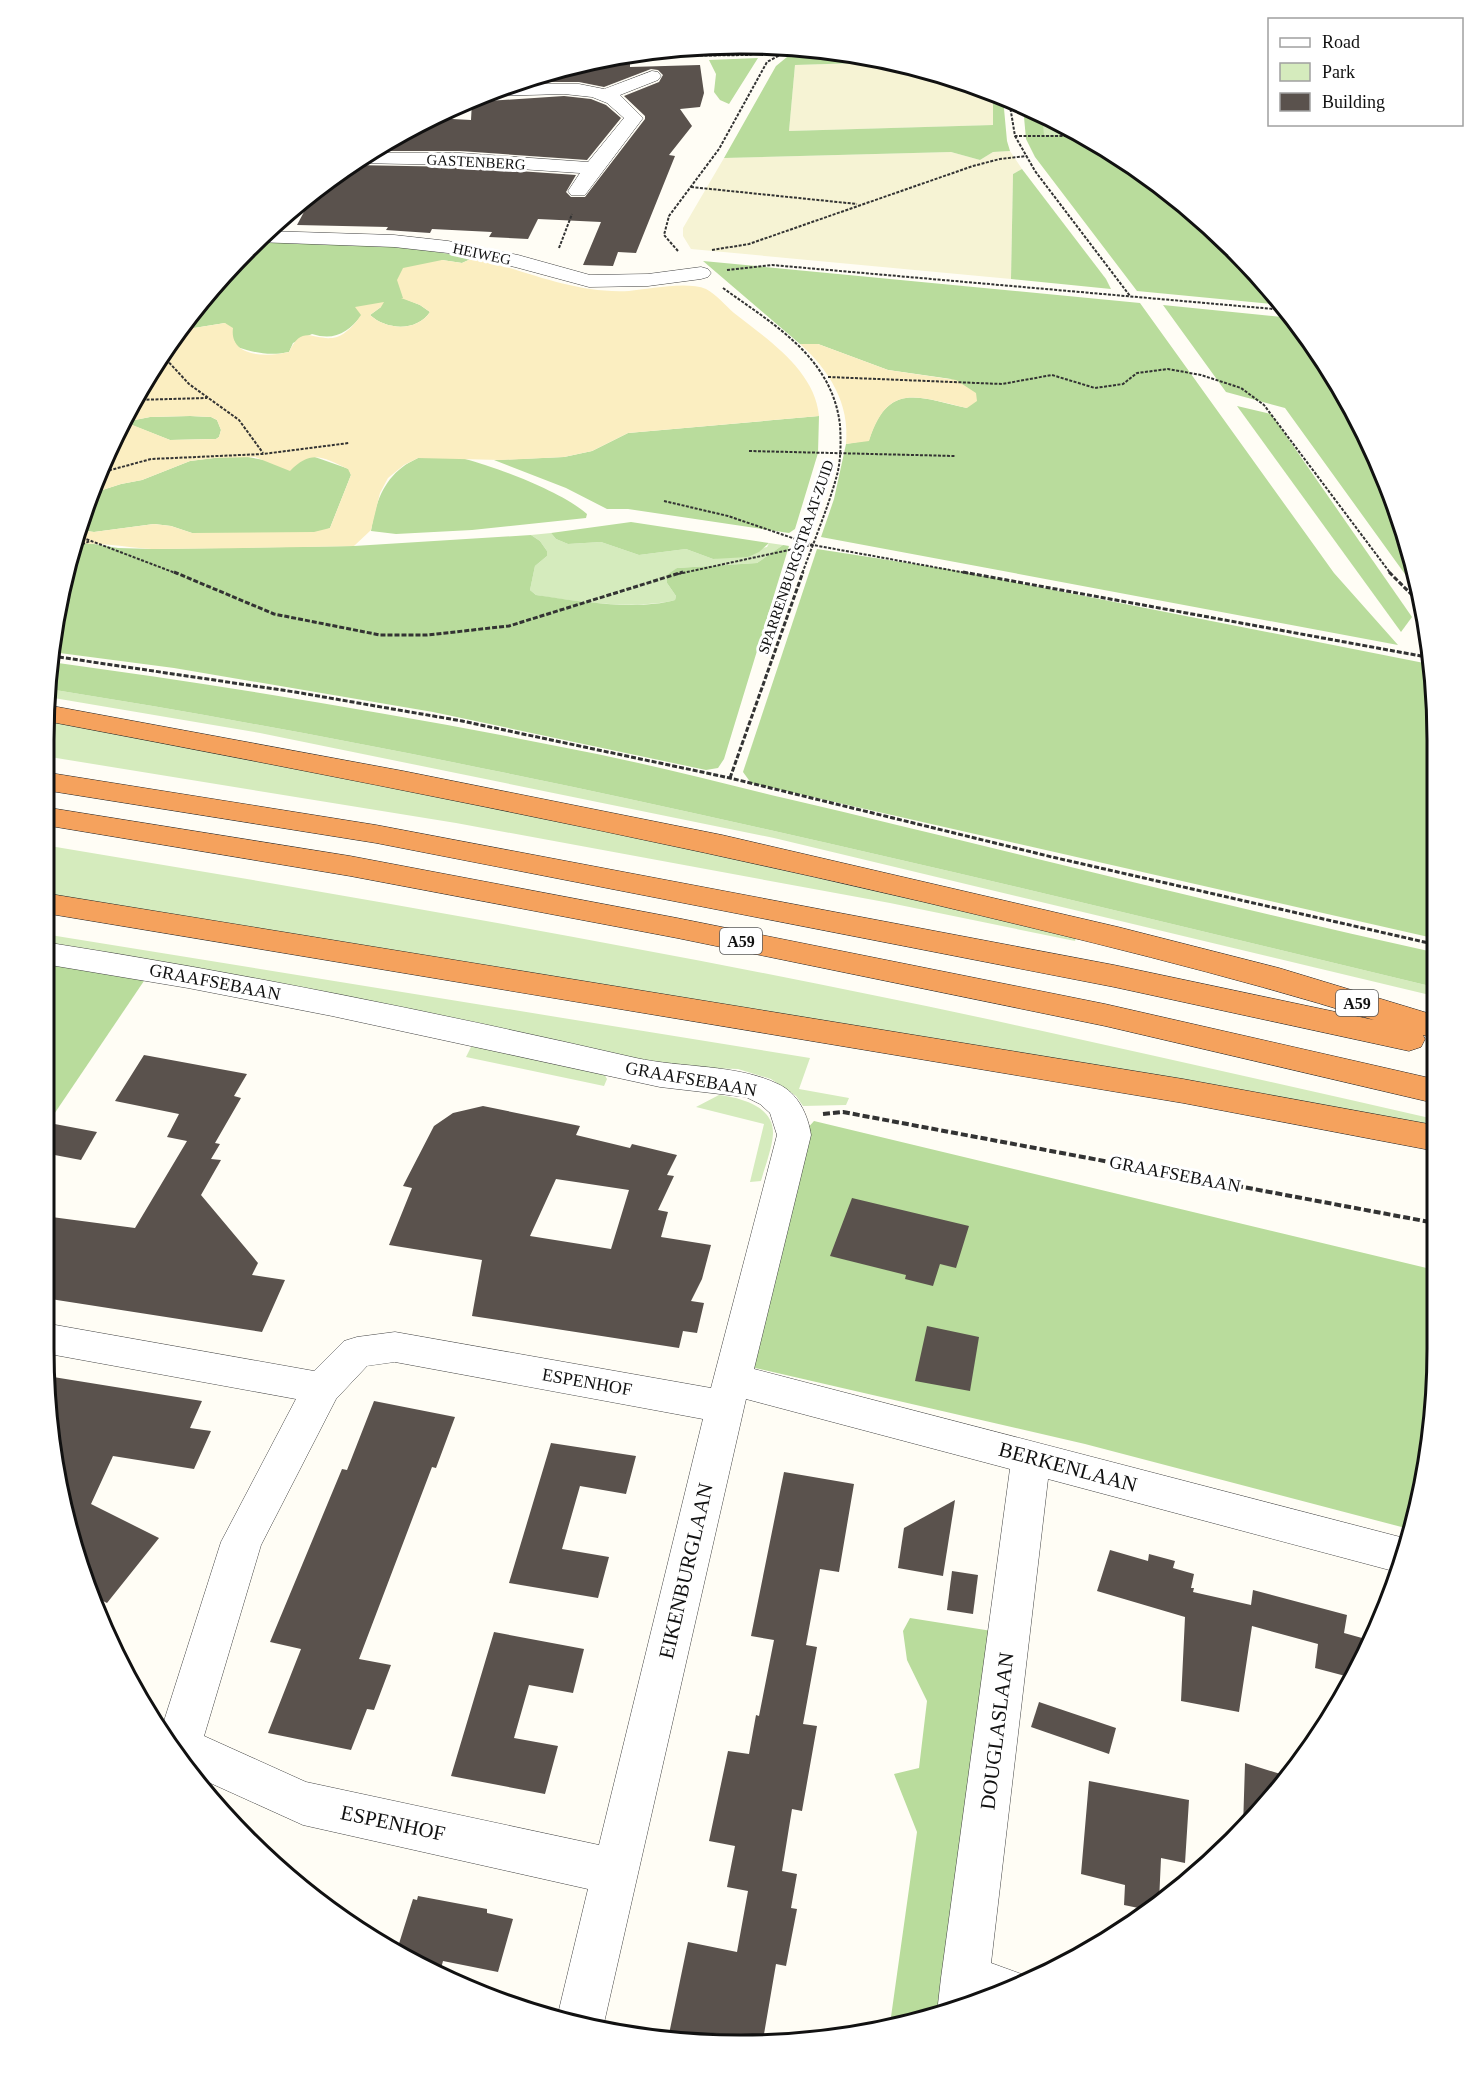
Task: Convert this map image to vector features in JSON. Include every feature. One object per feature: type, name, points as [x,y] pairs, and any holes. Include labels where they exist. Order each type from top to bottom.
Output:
[{"type":"highway","name":"A59","points":[[55,715],[403,780],[722,845],[1141,943],[1279,979],[1427,1025]]},
{"type":"highway","name":"A59","points":[[54,783],[376,834],[1102,974],[1427,1044]]},
{"type":"highway","name":"A59","points":[[54,818],[350,866],[677,928],[1105,1015],[1427,1088]]},
{"type":"highway","points":[[54,905],[1160,1087],[1427,1137]]},
{"type":"street","points":[[605,95],[652,76]]},
{"type":"street","points":[[518,91],[568,90],[605,95],[620,103],[633,118],[619,139],[590,168],[578,191]]},
{"type":"street","name":"GASTENBERG","points":[[376,159],[460,159],[590,168]]},
{"type":"street","name":"HEIWEG","points":[[274,237],[394,241],[448,247],[589,281],[648,280],[701,273]]},
{"type":"street","name":"GRAAFSEBAAN","points":[[54,954],[158,970],[434,1025],[658,1075],[750,1086],[767,1092],[785,1108],[792,1119]]},
{"type":"street","name":"EIKENBURGLAAN","points":[[582,2016],[728,1393],[794,1135],[792,1119]]},
{"type":"street","points":[[54,1340],[322,1388]]},
{"type":"street","name":"ESPENHOF","points":[[175,1737],[242,1542],[322,1388],[357,1352],[395,1347],[728,1393]]},
{"type":"street","name":"BERKENLAAN","points":[[728,1393],[1031,1457],[1396,1554]]},
{"type":"street","name":"DOUGLASLAAN","points":[[978,1991],[1031,1457]]},
{"type":"street","name":"ESPENHOF","points":[[185,1751],[303,1803],[616,1872]]},
{"type":"path","points":[[690,56],[751,54]]},
{"type":"path","name":"SPARRENBURGSTRAAT-ZUID","points":[[730,778],[838,473],[841,453],[840,410],[828,377],[807,351],[701,273],[664,235],[669,216],[719,149],[767,62],[780,55]]},
{"type":"path","points":[[1011,110],[1015,136],[1035,171],[1131,296]]},
{"type":"path","points":[[1015,136],[1065,136]]},
{"type":"path","points":[[682,256],[749,244],[974,166],[1000,159],[1027,156]]},
{"type":"path","points":[[691,187],[860,205]]},
{"type":"path","points":[[546,270],[564,239],[578,191]]},
{"type":"path","points":[[701,273],[772,265],[1274,309]]},
{"type":"path","points":[[168,362],[189,384],[239,420],[263,454]]},
{"type":"path","points":[[828,377],[1002,384],[1052,375],[1095,388],[1123,384],[1137,373],[1168,369],[1201,375],[1241,388],[1264,405],[1334,495],[1387,570],[1411,594]]},
{"type":"path","points":[[145,400],[208,398]]},
{"type":"path","points":[[110,470],[151,459],[263,454],[349,443]]},
{"type":"path","points":[[749,451],[955,456]]},
{"type":"path","points":[[663,501],[728,516],[813,545],[1422,656]]},
{"type":"path","points":[[85,538],[135,556],[274,614],[380,635],[427,635],[509,626],[684,572],[813,545]]},
{"type":"path","points":[[83,544],[91,540]]},
{"type":"path","points":[[59,657],[284,690],[462,721],[730,778],[1052,858],[1427,943]]},
{"type":"path","name":"GRAAFSEBAAN","points":[[792,1119],[843,1112],[1427,1222]]},
{"type":"shaded area","points":[[851,63],[918,77],[993,102],[994,125],[789,131],[795,65]]},
{"type":"shaded area","points":[[1010,151],[1022,169],[1013,174],[1011,279],[691,249],[683,236],[683,228],[724,158],[951,152],[980,160],[993,152]]},
{"type":"green space","points":[[787,57],[851,63],[795,65],[789,131],[993,125],[993,102],[1004,106],[1010,151],[993,152],[980,160],[951,152],[724,158],[776,66]]},
{"type":"green space","points":[[758,58],[729,104],[720,100],[714,92],[716,74],[709,60]]},
{"type":"green space","points":[[1024,116],[1044,125],[1044,135],[1063,135],[1122,170],[1193,224],[1226,255],[1270,304],[1137,291],[1035,157],[1026,139]]},
{"type":"green space","points":[[1044,125],[1063,135],[1044,135]]},
{"type":"green space","points":[[1022,169],[1106,279],[1111,289],[1011,279],[1013,174]]},
{"type":"green space","points":[[270,241],[401,246],[473,258],[462,263],[442,260],[403,298],[430,312],[410,326],[384,324],[370,315],[381,307],[356,307],[362,315],[346,331],[327,337],[312,334],[293,343],[289,352],[275,354],[237,347],[225,323],[194,328],[224,288]]},
{"type":"green space","points":[[703,261],[1140,303],[1334,573],[1398,645],[821,537],[834,499],[846,444],[869,440],[885,409],[895,401],[907,398],[934,400],[967,408],[951,379],[888,370],[818,344],[800,344]]},
{"type":"green space","points":[[1163,305],[1280,317],[1311,359],[1356,437],[1391,520],[1407,577],[1285,408],[1226,392]]},
{"type":"green space","points":[[1237,406],[1271,414],[1412,617],[1401,632]]},
{"type":"green space","points":[[819,416],[818,453],[795,529],[789,533],[628,509],[607,509],[566,488],[494,460],[564,457],[592,451],[628,433]]},
{"type":"green space","points":[[150,417],[211,417],[217,420],[221,430],[216,439],[170,440],[131,425],[134,420]]},
{"type":"green space","points":[[237,455],[264,460],[300,460],[312,456],[349,469],[351,475],[330,528],[324,531],[192,533],[171,526],[154,524],[87,531],[101,490],[142,480],[190,461]]},
{"type":"green space","points":[[418,458],[460,458],[495,468],[562,497],[587,514],[586,518],[472,530],[396,534],[371,531],[376,507],[385,487],[398,471]]},
{"type":"green space","points":[[631,522],[769,543],[759,552],[748,557],[713,559],[686,549],[639,555],[601,542],[568,544],[556,539],[551,533]]},
{"type":"green space","points":[[551,533],[556,539],[568,544],[601,542],[639,555],[686,549],[713,559],[767,547],[769,543],[783,545],[757,563],[677,568],[667,583],[676,596],[675,600],[624,605],[536,595],[530,590],[535,566],[547,556],[547,551],[540,541],[531,535]]},
{"type":"green space","points":[[531,535],[540,541],[547,551],[547,556],[535,566],[530,590],[536,595],[587,602],[642,605],[675,600],[676,596],[667,583],[667,575],[677,568],[757,563],[783,545],[789,546],[724,759],[718,768],[706,770],[433,712],[174,668],[60,653],[67,607],[83,543],[153,549],[354,546]]},
{"type":"green space","points":[[817,549],[953,570],[1422,663],[1427,740],[1427,937],[751,783],[743,772]]},
{"type":"green space","points":[[59,663],[393,715],[529,740],[668,770],[1427,951],[1427,985],[744,824],[397,751],[223,718],[56,690]]},
{"type":"green space","points":[[56,690],[223,718],[397,751],[744,824],[1427,985],[1427,994],[774,838],[260,733],[55,698]]},
{"type":"green space","points":[[54,721],[372,778],[1077,936],[1075,941],[890,903],[456,823],[54,758]]},
{"type":"green space","points":[[54,847],[418,909],[791,978],[1038,1030],[1427,1117],[1427,1125],[1200,1084],[54,898]]},
{"type":"green space","points":[[54,936],[810,1058],[799,1089],[849,1098],[846,1105],[803,1106],[796,1096],[771,1079],[738,1069],[673,1067],[320,991],[54,946]]},
{"type":"green space","points":[[54,961],[148,975],[54,1114]]},
{"type":"green space","points":[[478,1045],[604,1074],[607,1079],[604,1086],[466,1057],[471,1047]]},
{"type":"green space","points":[[719,1095],[737,1098],[755,1105],[762,1110],[772,1124],[770,1152],[761,1181],[750,1182],[764,1124],[696,1107]]},
{"type":"green space","points":[[814,1121],[1427,1268],[1426,1393],[1414,1482],[1404,1528],[1085,1444],[751,1367],[806,1130]]},
{"type":"green space","points":[[910,1618],[998,1632],[944,2004],[891,2018],[917,1832],[894,1774],[919,1768],[927,1701],[907,1660],[903,1631]]},
{"type":"sand","points":[[473,258],[588,289],[629,291],[689,286],[706,289],[774,345],[799,370],[816,399],[819,416],[628,433],[592,451],[564,457],[501,460],[418,458],[404,465],[388,478],[380,493],[371,530],[354,546],[152,549],[83,544],[87,531],[154,524],[171,526],[192,533],[314,532],[330,528],[351,475],[348,469],[318,457],[304,460],[290,471],[255,457],[190,461],[142,480],[101,490],[132,425],[170,440],[216,439],[219,437],[221,430],[217,420],[211,417],[150,417],[134,420],[170,359],[193,327],[225,323],[233,328],[233,338],[243,350],[271,355],[289,352],[299,338],[305,336],[329,338],[340,336],[361,315],[355,307],[384,302],[370,315],[384,324],[410,326],[430,312],[420,305],[401,298],[403,298],[397,280],[403,268],[442,260],[462,263]]},
{"type":"sand","points":[[800,344],[818,344],[888,370],[956,380],[976,393],[977,401],[967,408],[919,398],[895,401],[885,409],[869,441],[846,444],[845,415],[841,401],[828,376]]},
{"type":"building","points":[[630,64],[630,67],[700,65],[704,93],[700,107],[680,109],[692,126],[669,155],[675,156],[636,253],[618,252],[613,266],[583,265],[601,222],[538,219],[528,239],[489,237],[492,232],[432,229],[430,233],[386,230],[388,227],[297,225],[305,211],[367,165],[460,167],[576,175],[566,192],[571,197],[585,197],[645,119],[645,116],[624,96],[659,82],[663,75],[658,70],[651,69],[604,87],[579,82],[546,82]]},
{"type":"building","points":[[564,96],[591,99],[606,105],[621,118],[587,160],[460,151],[389,151],[450,119],[471,120],[472,109],[492,101]]},
{"type":"building","points":[[144,1055],[247,1074],[234,1096],[241,1098],[215,1143],[220,1144],[211,1159],[221,1160],[201,1195],[258,1263],[252,1275],[285,1280],[262,1332],[54,1300],[54,1217],[135,1228],[187,1141],[167,1137],[179,1114],[115,1101]]},
{"type":"building","points":[[483,1106],[580,1126],[576,1135],[630,1148],[632,1144],[677,1155],[667,1175],[674,1176],[658,1210],[668,1212],[661,1237],[711,1245],[702,1279],[691,1301],[704,1303],[697,1333],[683,1331],[679,1348],[472,1316],[482,1260],[389,1245],[412,1188],[403,1186],[434,1126],[453,1113]],"holes":[[[556,1179],[629,1190],[611,1249],[530,1236]]]},
{"type":"building","points":[[54,1124],[97,1132],[81,1160],[54,1155]]},
{"type":"building","points":[[852,1198],[969,1226],[956,1268],[940,1264],[933,1286],[905,1279],[906,1275],[830,1256]]},
{"type":"building","points":[[927,1326],[979,1337],[970,1391],[915,1381]]},
{"type":"building","points":[[55,1377],[202,1401],[190,1428],[211,1431],[194,1469],[113,1456],[91,1504],[159,1538],[107,1603],[102,1600],[77,1526],[60,1438]]},
{"type":"building","points":[[374,1401],[455,1417],[436,1468],[432,1467],[359,1659],[391,1665],[374,1710],[367,1709],[351,1750],[268,1733],[301,1649],[270,1642],[342,1469],[347,1470]]},
{"type":"building","points":[[551,1443],[636,1456],[626,1494],[580,1486],[562,1549],[609,1557],[598,1598],[509,1583]]},
{"type":"building","points":[[784,1472],[854,1484],[839,1572],[820,1569],[806,1645],[817,1647],[803,1724],[817,1726],[802,1811],[792,1809],[782,1871],[797,1874],[791,1908],[797,1909],[786,1966],[776,1964],[764,2034],[696,2034],[670,2031],[688,1942],[737,1952],[748,1891],[727,1887],[735,1846],[709,1841],[728,1751],[749,1754],[756,1715],[759,1716],[774,1640],[751,1636]]},
{"type":"building","points":[[955,1500],[943,1576],[898,1568],[904,1528]]},
{"type":"building","points":[[1110,1550],[1148,1561],[1149,1554],[1175,1561],[1173,1568],[1194,1574],[1191,1588],[1194,1588],[1193,1592],[1251,1605],[1253,1590],[1347,1615],[1344,1633],[1362,1639],[1344,1676],[1315,1668],[1318,1644],[1252,1626],[1239,1712],[1181,1701],[1185,1617],[1097,1591]]},
{"type":"building","points":[[952,1571],[978,1575],[973,1614],[947,1610]]},
{"type":"building","points":[[494,1632],[584,1649],[573,1693],[529,1685],[514,1738],[558,1746],[545,1794],[451,1776]]},
{"type":"building","points":[[1039,1702],[1116,1728],[1109,1754],[1031,1727]]},
{"type":"building","points":[[1245,1763],[1279,1774],[1257,1801],[1243,1816]]},
{"type":"building","points":[[1089,1781],[1189,1800],[1185,1863],[1161,1858],[1159,1892],[1137,1908],[1124,1905],[1125,1885],[1081,1874]]},
{"type":"building","points":[[418,1896],[487,1909],[487,1913],[513,1919],[498,1972],[443,1961],[442,1966],[399,1944],[413,1899],[417,1900]]}]
